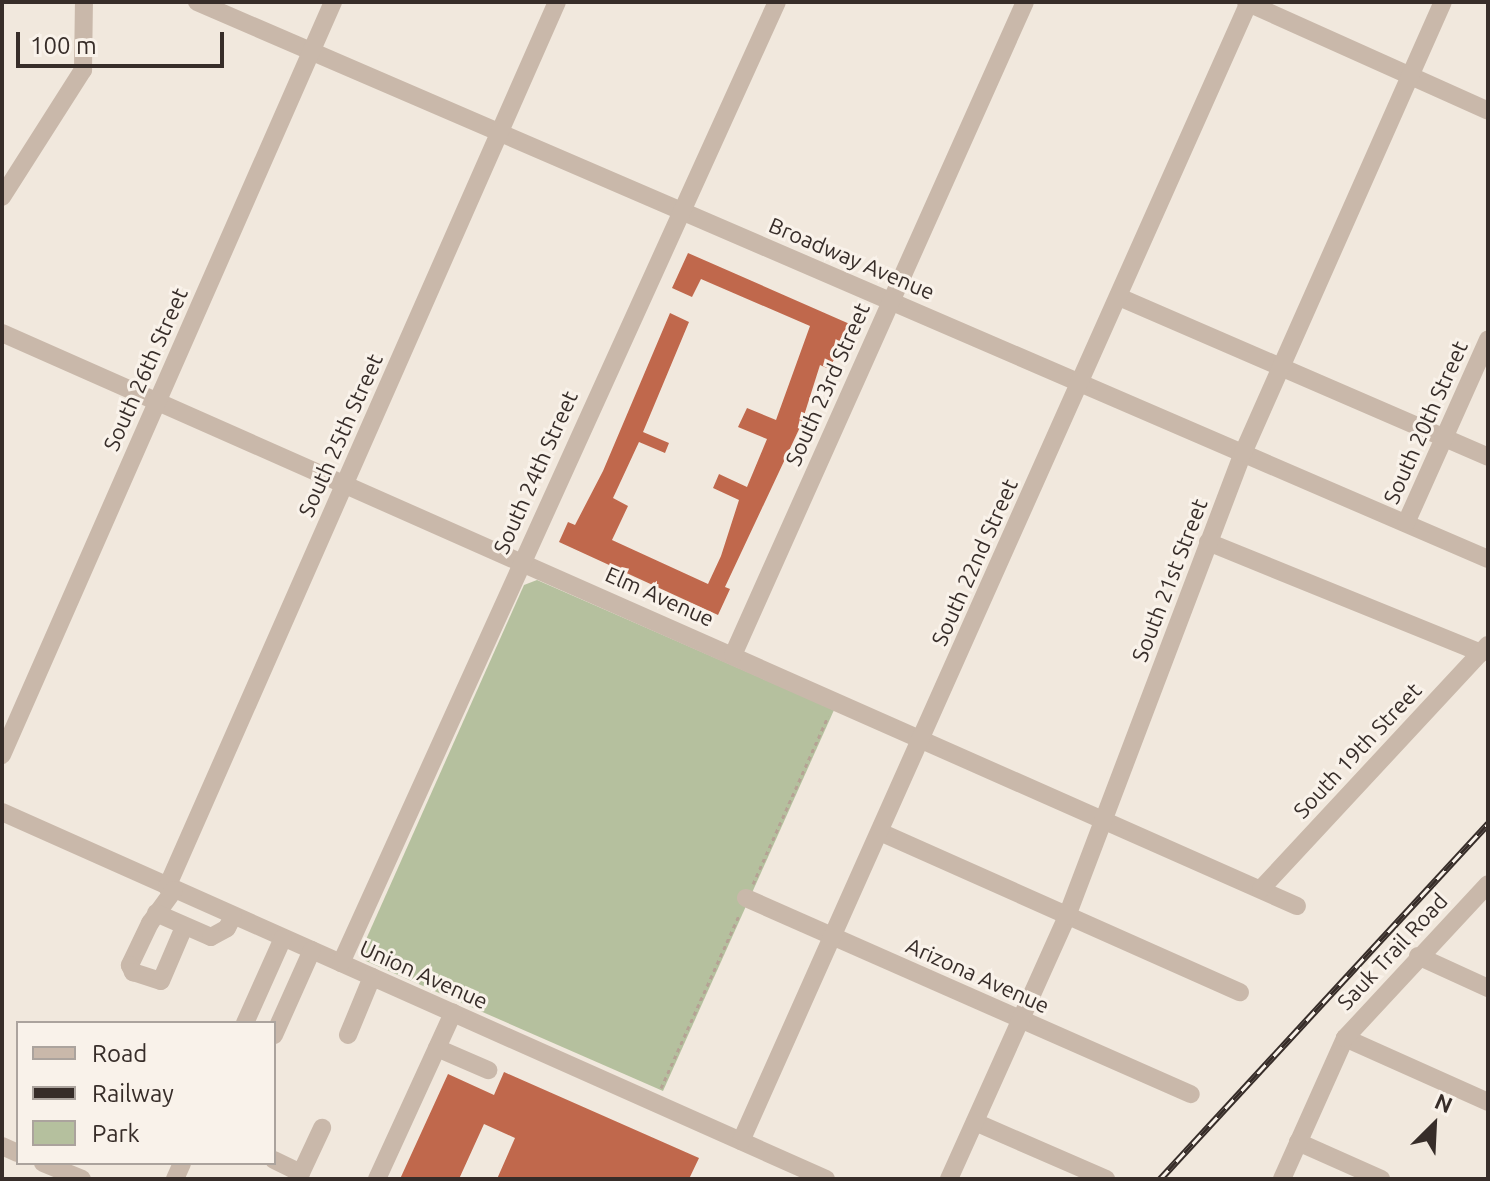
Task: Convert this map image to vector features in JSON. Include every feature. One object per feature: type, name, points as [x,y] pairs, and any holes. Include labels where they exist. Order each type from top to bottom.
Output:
[{"type":"street","points":[[2,197],[83,70],[84,2]]},
{"type":"street","name":"Broadway Avenue","points":[[197,2],[1488,559]]},
{"type":"street","name":"South 26th Street","points":[[2,755],[333,2]]},
{"type":"street","name":"South 25th Street","points":[[184,927],[161,981],[133,972],[130,965],[171,889],[344,483],[557,2]]},
{"type":"street","name":"South 24th Street","points":[[341,963],[679,209],[777,2]]},
{"type":"street","name":"South 23rd Street","points":[[733,655],[1025,2]]},
{"type":"street","points":[[1248,2],[1488,111]]},
{"type":"street","name":"South 22nd Street","points":[[741,1141],[1248,2]]},
{"type":"street","name":"South 21st Street","points":[[949,1179],[1067,916],[1243,453],[1443,2]]},
{"type":"street","points":[[1119,297],[1488,457]]},
{"type":"street","name":"Elm Avenue","points":[[2,333],[1297,906]]},
{"type":"street","name":"South 20th Street","points":[[1406,523],[1488,340]]},
{"type":"street","points":[[1208,542],[1484,649]]},
{"type":"street","name":"South 19th Street","points":[[1261,889],[1484,649]]},
{"type":"street","name":"Union Avenue","points":[[2,812],[826,1179]]},
{"type":"street","points":[[880,832],[1240,992]]},
{"type":"street","name":"Sauk Trail Road","points":[[1298,1142],[1345,1038],[1488,884]]},
{"type":"street","name":"Arizona Avenue","points":[[746,898],[1191,1094]]},
{"type":"street","points":[[156,913],[211,937],[227,928],[233,916]]},
{"type":"street","points":[[246,1021],[283,938]]},
{"type":"street","points":[[276,1031],[312,950]]},
{"type":"street","points":[[1418,956],[1488,988]]},
{"type":"street","points":[[348,1035],[372,977]]},
{"type":"street","points":[[377,1179],[453,1013]]},
{"type":"street","points":[[1345,1038],[1488,1102]]},
{"type":"street","points":[[437,1048],[488,1070]]},
{"type":"street","points":[[975,1122],[1106,1179]]},
{"type":"street","points":[[276,1161],[300,1176],[322,1128]]},
{"type":"street","points":[[1282,1179],[1298,1142],[1381,1179]]},
{"type":"street","points":[[48,1165],[77,1178]]},
{"type":"green space","points":[[537,580],[834,710],[663,1091],[366,961],[360,953],[524,585]]},
{"type":"building","points":[[688,253],[852,325],[829,369],[820,365],[801,425],[725,587],[730,589],[718,615],[559,542],[568,522],[575,525],[603,471],[670,313],[689,322],[643,432],[669,443],[665,453],[639,442],[613,498],[628,506],[612,540],[708,584],[721,556],[739,500],[713,488],[719,474],[747,487],[767,439],[738,427],[747,408],[776,420],[810,326],[701,279],[692,297],[672,288]]},
{"type":"building","points":[[504,1072],[699,1158],[689,1179],[497,1179],[515,1138],[484,1124],[459,1179],[400,1179],[448,1074],[494,1095]]},
{"type":"railway","points":[[1160,1179],[1488,823]]}]
